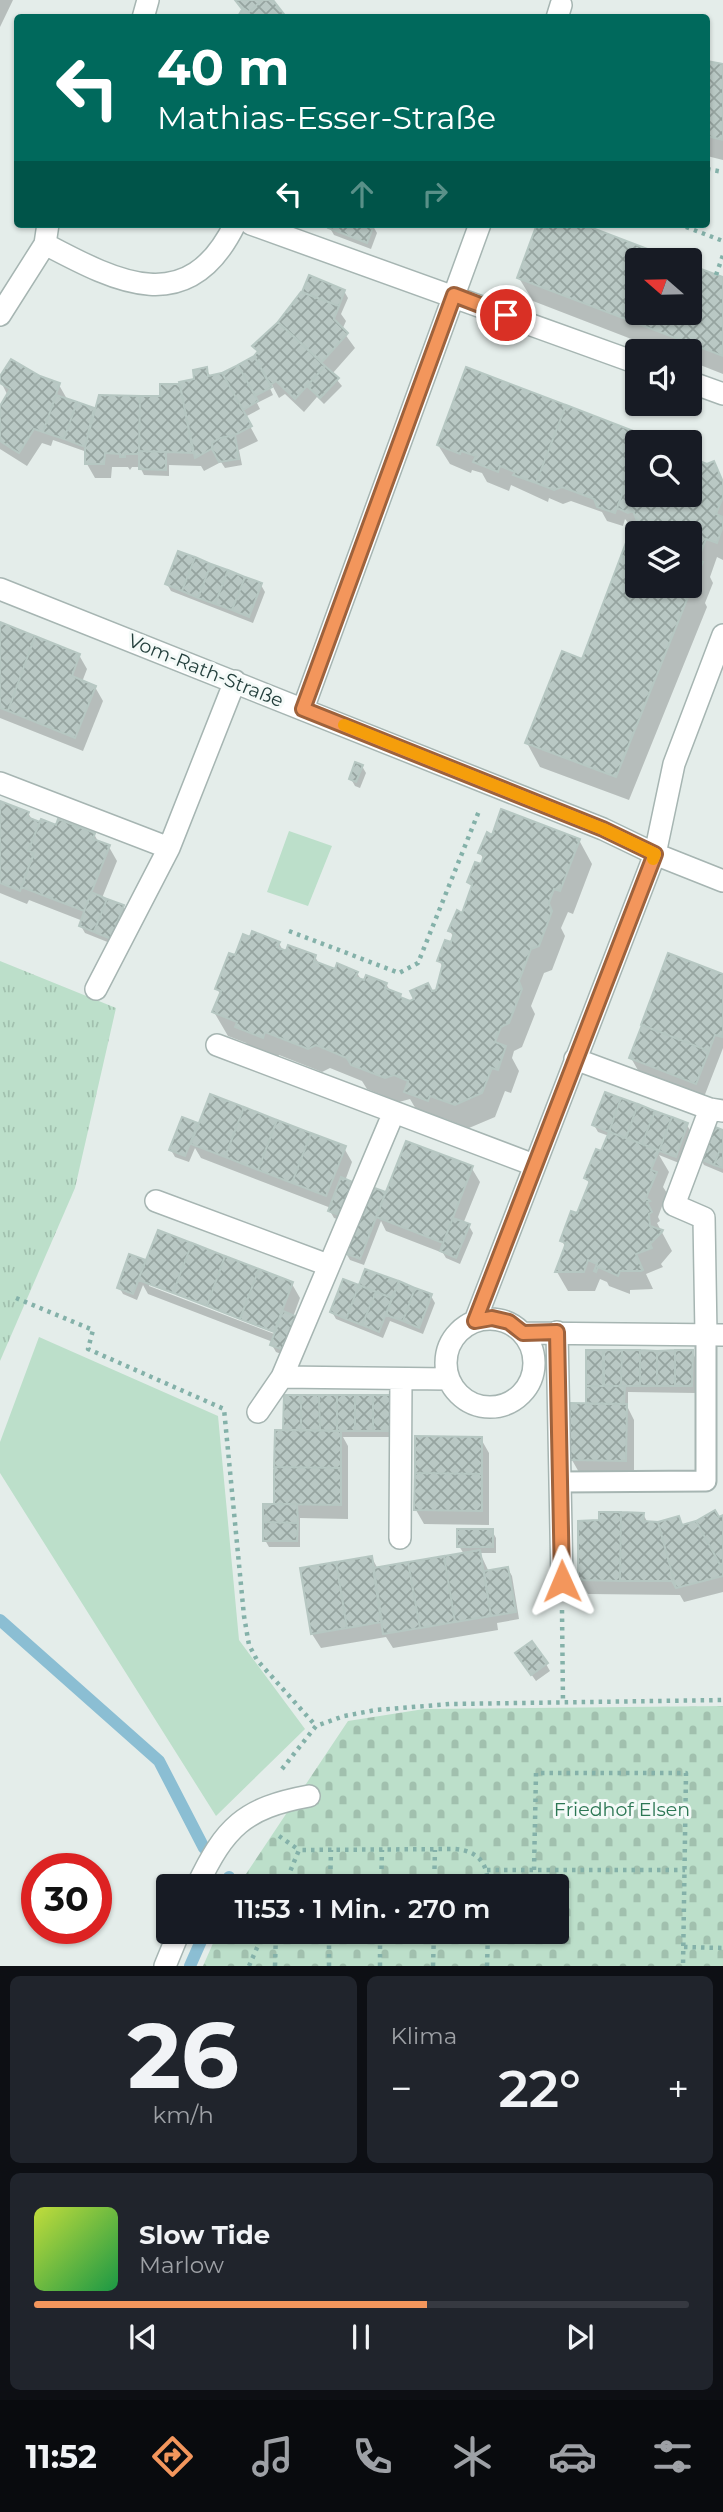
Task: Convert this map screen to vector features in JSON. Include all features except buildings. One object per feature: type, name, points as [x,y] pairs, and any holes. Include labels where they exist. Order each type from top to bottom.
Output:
[{"type":"street","points":[[0,315],[46,234],[103,273],[138,284],[162,285],[183,279],[200,269],[217,253],[233,228]]},
{"type":"street","points":[[262,228],[625,359]]},
{"type":"street","points":[[303,709],[479,228]]},
{"type":"street","points":[[702,386],[723,394]]},
{"type":"street","name":"Vom-Rath-Straße","points":[[0,589],[603,829],[655,854],[723,881]]},
{"type":"street","points":[[475,1321],[655,854],[674,764],[723,635]]},
{"type":"street","points":[[96,989],[169,848],[234,681]]},
{"type":"street","points":[[0,783],[169,848]]},
{"type":"street","points":[[217,1045],[534,1165]]},
{"type":"street","points":[[523,1333],[714,1335],[704,1218],[674,1205],[717,1110],[575,1059]]},
{"type":"street","points":[[258,1412],[282,1377],[394,1112]]},
{"type":"street","points":[[156,1201],[328,1265]]},
{"type":"street","points":[[492,1318],[509,1322],[523,1333],[533,1348],[535,1365],[531,1382],[521,1396],[506,1405],[489,1408],[472,1404],[458,1394],[448,1379],[446,1362],[450,1345],[460,1331],[475,1321],[492,1318]]},
{"type":"street","points":[[557,1332],[562,1581]]},
{"type":"street","points":[[282,1377],[448,1379]]},
{"type":"street","points":[[400,1538],[401,1379]]},
{"type":"street","points":[[204,1874],[225,1837],[249,1815],[269,1805],[309,1796]]},
{"type":"street","points":[[165,1966],[173,1944]]},
{"type":"lane","points":[[560,1482],[706,1481],[714,1335]]},
{"type":"path","points":[[688,228],[723,241]]},
{"type":"path","points":[[716,275],[723,255]]},
{"type":"path","points":[[289,931],[399,973],[418,963],[490,784]]},
{"type":"path","points":[[16,1298],[93,1330],[88,1349],[225,1409],[248,1640],[257,1660],[316,1726]]},
{"type":"path","points":[[562,1581],[563,1703]]},
{"type":"path","points":[[281,1770],[316,1726],[344,1716],[400,1707],[723,1700]]},
{"type":"path","points":[[534,1870],[536,1773],[686,1773],[683,1966]]},
{"type":"path","points":[[289,1874],[299,1850],[435,1850],[470,1852],[481,1859],[487,1874]]},
{"type":"path","points":[[330,1874],[331,1850]]},
{"type":"path","points":[[381,1874],[382,1850]]},
{"type":"path","points":[[434,1874],[435,1850]]},
{"type":"path","points":[[487,1870],[685,1870]]},
{"type":"path","points":[[249,1966],[259,1944]]},
{"type":"path","points":[[275,1966],[276,1944]]},
{"type":"path","points":[[329,1944],[329,1966]]},
{"type":"path","points":[[380,1944],[380,1966]]},
{"type":"path","points":[[433,1966],[434,1944]]},
{"type":"path","points":[[487,1966],[488,1944]]},
{"type":"path","points":[[684,1947],[723,1948]]},
{"type":"green space","points":[[289,831],[332,846],[308,906],[267,892]]},
{"type":"green space","points":[[0,961],[116,1008],[75,1188],[0,1361]]},
{"type":"green space","points":[[39,1337],[218,1416],[239,1640],[305,1729],[216,1816],[0,1473],[0,1442]]},
{"type":"green space","name":"Friedhof Elsen","points":[[723,1706],[723,1966],[203,1966],[213,1944],[569,1944],[569,1874],[246,1874],[348,1721],[424,1709]]},
{"type":"waterway","points":[[0,1620],[159,1761],[204,1848]]},
{"type":"waterway","points":[[190,1966],[200,1944]]},
{"type":"slow traffic","points":[[344,725],[603,829],[655,854],[653,859]]},
{"type":"route","points":[[506,315],[454,295],[303,709],[603,829],[655,854],[475,1321],[492,1318],[509,1322],[523,1333],[557,1332],[562,1581]]}]
